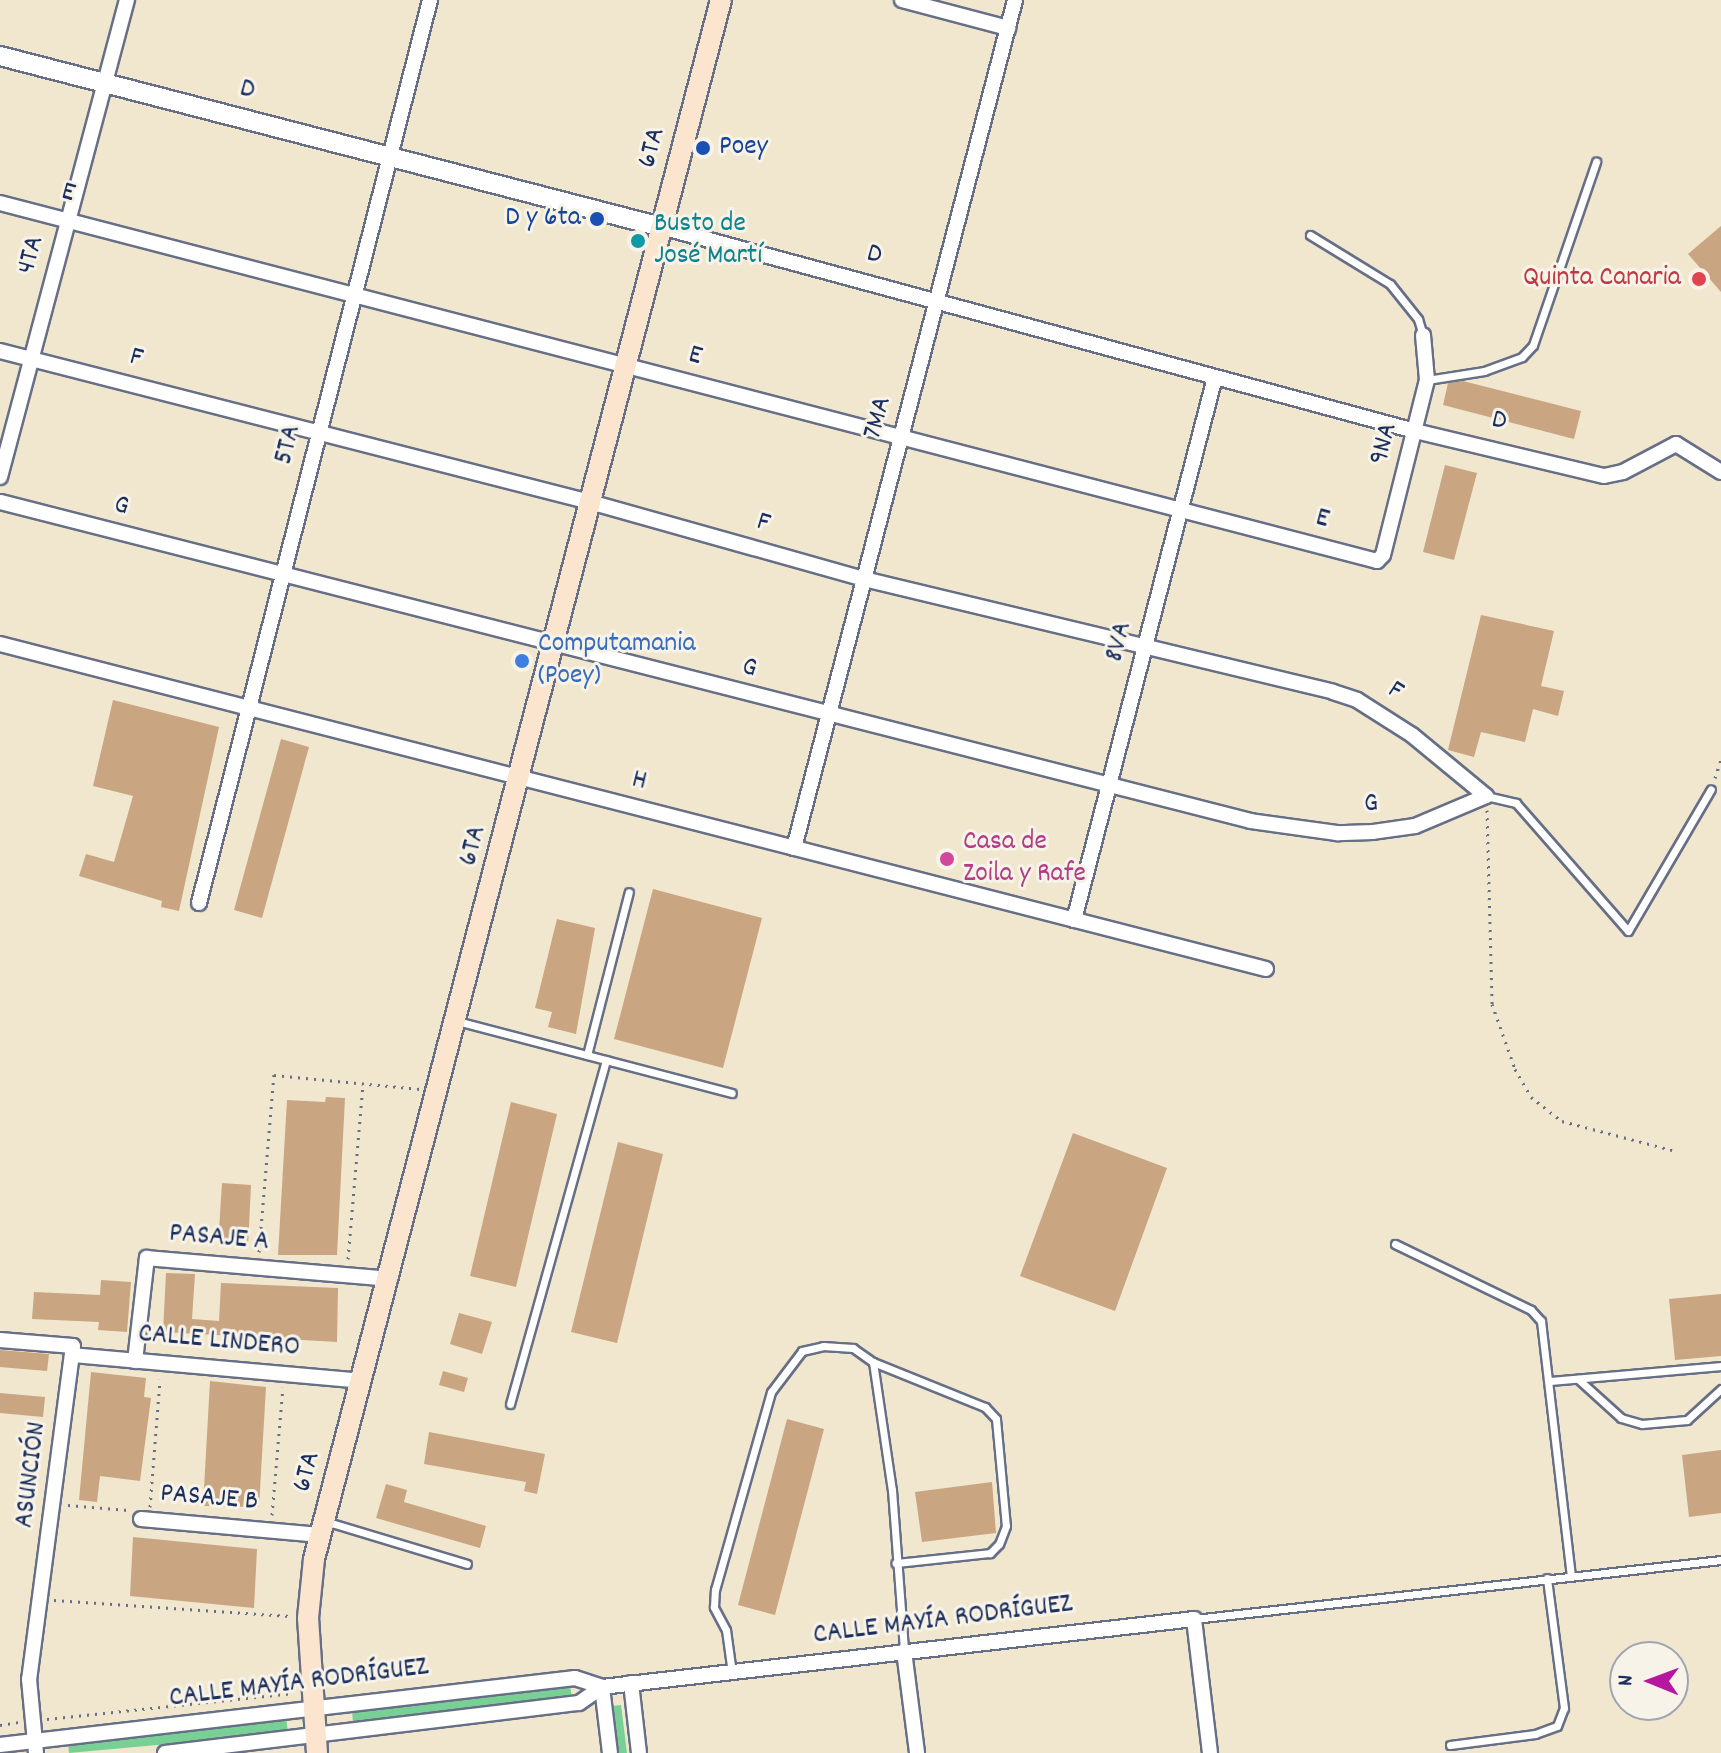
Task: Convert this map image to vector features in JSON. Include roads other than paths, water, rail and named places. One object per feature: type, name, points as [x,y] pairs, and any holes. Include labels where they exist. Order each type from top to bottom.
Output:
[{"type":"main road","name":"6TA","points":[[316,1744],[308,1618],[322,1528],[521,778],[721,0]]},
{"type":"street","name":"4TA","points":[[0,477],[127,0]]},
{"type":"street","name":"5TA","points":[[199,903],[430,0]]},
{"type":"street","points":[[902,0],[1008,28]]},
{"type":"street","name":"7MA","points":[[794,848],[1015,0]]},
{"type":"street","name":"D","points":[[0,56],[661,227],[1415,431],[1604,476],[1676,444],[1721,472]]},
{"type":"street","name":"E","points":[[0,203],[1377,561]]},
{"type":"street","name":"9NA","points":[[1377,561],[1383,555],[1427,380],[1423,335]]},
{"type":"street","name":"F","points":[[0,351],[590,502],[864,579],[1357,700],[1441,756],[1486,796]]},
{"type":"street","name":"8VA","points":[[1074,920],[1215,377]]},
{"type":"street","name":"G","points":[[0,502],[828,717],[1251,821],[1337,833],[1415,826],[1486,796]]},
{"type":"street","name":"H","points":[[0,644],[1266,969]]},
{"type":"street","name":"PASAJE A","points":[[135,1361],[147,1258],[390,1279]]},
{"type":"street","name":"CALLE LINDERO","points":[[0,1340],[135,1361],[362,1381]]},
{"type":"street","name":"ASUNCIÓN","points":[[36,1747],[29,1679],[42,1599],[72,1351]]},
{"type":"street","name":"PASAJE B","points":[[145,1519],[271,1531],[322,1528]]},
{"type":"street","points":[[1194,1619],[1210,1753]]},
{"type":"street","name":"CALLE MAYÍA RODRÍGUEZ","points":[[0,1745],[36,1747],[311,1700],[575,1678],[602,1687],[1194,1619]]},
{"type":"street","points":[[904,1651],[917,1753]]},
{"type":"street","points":[[631,1683],[639,1753]]},
{"type":"street","points":[[602,1687],[610,1753]]},
{"type":"street","name":"CALLE MAYÍA RODRÍGUEZ","points":[[165,1753],[316,1744],[579,1703],[602,1687]]},
{"type":"lane","points":[[1427,380],[1484,371],[1522,357],[1533,345],[1596,162]]},
{"type":"lane","points":[[1310,235],[1390,284],[1418,319],[1423,335]]},
{"type":"lane","points":[[1486,796],[1516,803],[1628,931],[1711,789]]},
{"type":"lane","points":[[587,1055],[629,892]]},
{"type":"lane","points":[[457,1021],[732,1093]]},
{"type":"lane","points":[[510,1404],[606,1060]]},
{"type":"lane","points":[[1395,1244],[1531,1310],[1541,1321],[1571,1575]]},
{"type":"lane","points":[[732,1673],[726,1630],[713,1602],[771,1392],[785,1367],[811,1348],[853,1348],[873,1362],[985,1407],[996,1419],[1006,1526],[999,1544],[990,1553],[896,1563]]},
{"type":"lane","points":[[873,1362],[904,1651]]},
{"type":"lane","points":[[1550,1381],[1721,1366]]},
{"type":"lane","points":[[1578,1379],[1621,1418],[1642,1424],[1687,1420],[1721,1389]]},
{"type":"lane","points":[[322,1528],[467,1564]]},
{"type":"lane","points":[[1194,1619],[1721,1560]]},
{"type":"lane","points":[[1450,1745],[1535,1734],[1557,1726],[1564,1708],[1547,1578]]},
{"type":"place","name":"Poey","points":[[703,148]]},
{"type":"place","name":"D y 6ta","points":[[597,219]]},
{"type":"place","name":"Busto de José Martí","points":[[638,241]]},
{"type":"place","name":"Quinta Canaria","points":[[1699,279]]},
{"type":"place","name":"Computamania (Poey)","points":[[522,661]]},
{"type":"place","name":"Casa de Zoila y Rafe","points":[[947,859]]}]
